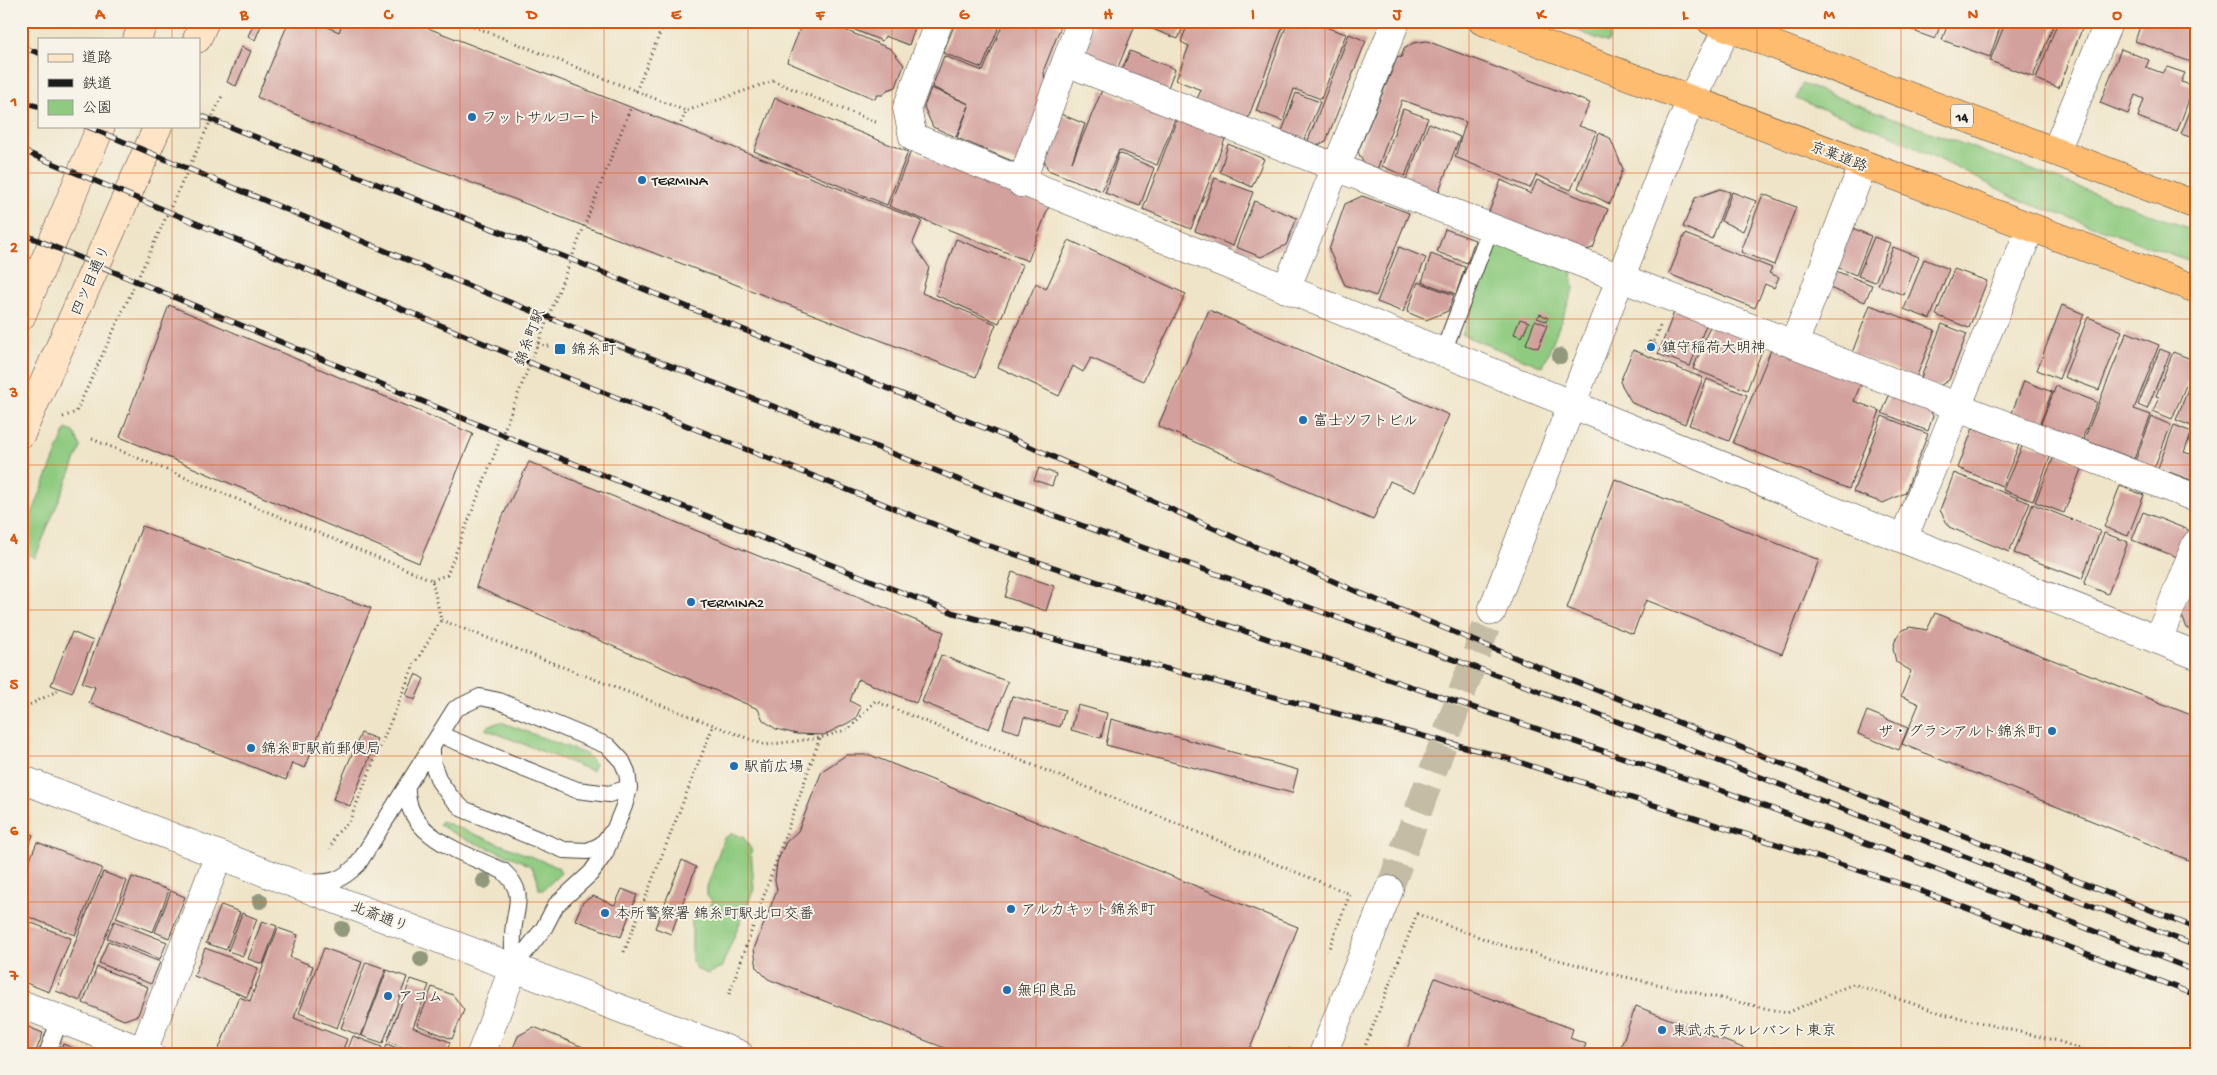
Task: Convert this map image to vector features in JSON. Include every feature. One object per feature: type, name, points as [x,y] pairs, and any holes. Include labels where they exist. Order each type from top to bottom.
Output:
[{"type":"highway","name":"京葉道路","points":[[1482,21],[2196,290]]},
{"type":"highway","name":"14","points":[[1723,23],[2196,205]]},
{"type":"main road","points":[[137,38],[144,21]]},
{"type":"main road","points":[[197,38],[205,21]]},
{"type":"main road","points":[[21,317],[99,128]]},
{"type":"main road","name":"四ツ目通り","points":[[22,431],[157,128]]},
{"type":"street","points":[[939,21],[907,108],[913,137],[1021,183],[1903,539],[2196,655]]},
{"type":"street","points":[[1021,183],[1081,21]]},
{"type":"street","points":[[1286,289],[1396,21]]},
{"type":"street","points":[[2056,151],[2109,21]]},
{"type":"street","points":[[1492,611],[1620,278],[1723,23]]},
{"type":"street","points":[[1066,62],[1620,278],[2196,498]]},
{"type":"street","points":[[1794,344],[1863,165]]},
{"type":"street","points":[[1903,539],[2030,228]]},
{"type":"street","points":[[2158,640],[2196,544]]},
{"type":"street","name":"北斎通り","points":[[21,779],[514,966],[739,1054]]},
{"type":"street","points":[[21,1004],[145,1053],[219,855]]},
{"type":"street","points":[[1324,1054],[1389,890]]},
{"type":"street","points":[[481,1054],[514,966]]},
{"type":"lane","points":[[1443,352],[1491,227]]},
{"type":"lane","points":[[290,881],[323,883],[345,878],[363,858],[455,709],[480,697],[499,701],[608,746],[625,766],[629,788],[617,826],[605,853],[591,873],[556,905],[544,928],[514,966]]},
{"type":"lane","points":[[436,739],[448,738],[577,790],[609,794],[629,788]]},
{"type":"lane","points":[[436,739],[432,762],[440,781],[450,796],[463,809],[564,850],[588,851],[601,845],[617,826]]},
{"type":"lane","points":[[406,786],[409,809],[428,834],[503,871],[512,879],[519,901],[513,934],[514,966]]},
{"type":"lane","points":[[47,1054],[60,1019]]},
{"type":"path","points":[[460,21],[686,111],[773,81],[913,137]]},
{"type":"path","points":[[636,91],[665,21]]},
{"type":"path","points":[[22,431],[76,412],[222,96]]},
{"type":"path","name":"錦糸町駅","points":[[432,580],[447,575],[631,107]]},
{"type":"path","points":[[682,123],[686,111]]},
{"type":"path","points":[[538,343],[551,348]]},
{"type":"path","points":[[92,439],[432,580],[441,620],[414,665],[349,822],[336,834],[330,849]]},
{"type":"path","points":[[441,620],[766,746],[820,738],[849,729],[875,701],[1350,894]]},
{"type":"path","points":[[21,709],[61,689]]},
{"type":"path","points":[[624,952],[713,726]]},
{"type":"path","points":[[730,994],[820,738]]},
{"type":"path","points":[[1362,1054],[1417,914],[1498,944],[1612,974],[1787,1013],[1853,984],[1944,1014],[2058,1041],[2094,1054]]},
{"type":"green space","points":[[1554,21],[1594,21],[1612,29],[1608,43]]},
{"type":"green space","points":[[1802,84],[2196,231],[2196,263],[2022,201],[1893,136],[1796,99]]},
{"type":"green space","points":[[1497,243],[1571,271],[1574,288],[1543,367],[1462,335]]},
{"type":"green space","points":[[66,429],[74,432],[81,447],[35,558],[21,552],[21,541]]},
{"type":"green space","points":[[501,722],[586,754],[595,764],[592,771],[485,729],[490,725]]},
{"type":"green space","points":[[441,821],[558,867],[561,873],[543,890],[539,889],[537,877],[532,867],[460,837],[439,824]]},
{"type":"green space","points":[[733,833],[744,838],[751,849],[754,889],[721,968],[708,974],[698,970],[692,961],[692,919],[699,910],[708,912],[712,901],[707,896],[707,887],[724,838]]},
{"type":"building","points":[[255,21],[263,21],[255,40],[248,36]]},
{"type":"building","name":"TERMINA","points":[[289,21],[314,21],[339,32],[343,21],[410,21],[922,221],[913,243],[929,267],[922,293],[996,324],[976,377],[311,121],[257,97]]},
{"type":"building","points":[[803,21],[823,21],[891,49],[904,65],[896,87],[887,90],[883,95],[877,95],[875,99],[787,62]]},
{"type":"building","points":[[833,21],[917,21],[909,45],[885,36],[882,41]]},
{"type":"building","points":[[956,21],[984,21],[999,27],[982,68],[943,53]]},
{"type":"building","points":[[1004,21],[1050,21],[1061,26],[1044,69],[1045,90],[1017,163],[957,138],[969,106],[956,137],[933,127],[924,107],[931,88],[969,104],[932,87],[944,56],[983,71]]},
{"type":"building","points":[[1094,21],[1137,21],[1116,72],[1090,62],[1083,51]]},
{"type":"building","points":[[1141,21],[1185,21],[1178,39],[1140,24]]},
{"type":"building","points":[[1189,21],[1285,21],[1247,121],[1196,101],[1201,90],[1176,80],[1189,46],[1181,42]]},
{"type":"building","points":[[1288,21],[1307,21],[1346,34],[1321,99],[1294,89],[1283,121],[1256,111]]},
{"type":"building","points":[[1894,21],[1917,21],[1914,31]]},
{"type":"building","points":[[1920,21],[1942,21],[1935,39],[1916,32]]},
{"type":"building","points":[[1949,21],[2002,21],[1990,57],[1942,40]]},
{"type":"building","points":[[2006,21],[2055,21],[2033,77],[1990,61]]},
{"type":"building","points":[[2058,21],[2085,21],[2059,88],[2036,79]]},
{"type":"building","points":[[2142,21],[2196,21],[2196,64],[2135,41]]},
{"type":"building","points":[[1349,34],[1366,41],[1326,141],[1314,147],[1307,143]]},
{"type":"building","points":[[1427,41],[1590,103],[1579,126],[1596,132],[1571,190],[1536,175],[1530,188],[1455,157],[1466,122],[1402,100],[1377,170],[1365,166],[1358,152],[1398,56],[1401,58],[1404,49],[1413,43]]},
{"type":"building","points":[[241,47],[251,51],[236,86],[227,82]]},
{"type":"building","points":[[2121,49],[2149,60],[2146,67],[2162,73],[2167,67],[2185,73],[2181,82],[2194,86],[2177,132],[2138,117],[2144,99],[2135,95],[2128,114],[2100,103]]},
{"type":"building","points":[[1130,51],[1175,69],[1166,93],[1120,75]]},
{"type":"building","points":[[1102,90],[1175,119],[1157,165],[1119,150],[1102,191],[1048,170],[1042,155],[1058,113],[1085,124],[1072,162]]},
{"type":"building","points":[[1296,93],[1320,102],[1303,142],[1281,134]]},
{"type":"building","points":[[2196,96],[2196,139],[2181,134]]},
{"type":"building","points":[[775,98],[908,152],[887,205],[754,151]]},
{"type":"building","points":[[1403,109],[1428,118],[1405,176],[1382,166]]},
{"type":"building","points":[[1178,116],[1227,134],[1191,229],[1143,209]]},
{"type":"building","points":[[1429,123],[1460,137],[1438,193],[1406,180]]},
{"type":"building","points":[[1599,133],[1610,138],[1623,169],[1610,204],[1578,188]]},
{"type":"building","points":[[1228,144],[1264,159],[1252,187],[1220,172]]},
{"type":"building","points":[[911,151],[1049,206],[1028,261],[889,206]]},
{"type":"building","points":[[1119,153],[1154,168],[1140,206],[1105,193]]},
{"type":"building","points":[[1215,178],[1253,192],[1233,246],[1195,231]]},
{"type":"building","points":[[1501,180],[1531,194],[1537,180],[1608,209],[1593,248],[1579,252],[1489,212]]},
{"type":"building","points":[[1720,189],[1730,192],[1712,239],[1683,227],[1695,198]]},
{"type":"building","points":[[1732,192],[1756,201],[1743,231],[1721,221]]},
{"type":"building","points":[[1763,194],[1796,207],[1774,265],[1741,252]]},
{"type":"building","points":[[1362,196],[1409,213],[1376,296],[1345,285],[1329,250],[1345,204]]},
{"type":"building","points":[[1254,201],[1297,218],[1286,245],[1261,257],[1236,247]]},
{"type":"building","points":[[1850,227],[1871,236],[1856,275],[1834,266]]},
{"type":"building","points":[[1445,229],[1475,240],[1467,263],[1437,252]]},
{"type":"building","points":[[1685,234],[1772,268],[1769,273],[1779,277],[1774,288],[1765,284],[1755,308],[1669,274]]},
{"type":"building","points":[[1874,237],[1890,243],[1875,282],[1858,276]]},
{"type":"building","points":[[956,239],[1023,265],[999,323],[936,295]]},
{"type":"building","points":[[1069,240],[1186,294],[1143,381],[1091,358],[1083,372],[1073,366],[1059,396],[998,367],[1036,283],[1046,289]]},
{"type":"building","points":[[1399,247],[1426,258],[1403,312],[1377,302]]},
{"type":"building","points":[[1893,247],[1919,257],[1904,295],[1878,285]]},
{"type":"building","points":[[1431,254],[1465,267],[1456,294],[1422,282]]},
{"type":"building","points":[[1924,259],[1949,269],[1930,319],[1904,309]]},
{"type":"building","points":[[1954,269],[1987,281],[1969,328],[1936,315]]},
{"type":"building","points":[[1833,270],[1872,285],[1865,302],[1827,287]]},
{"type":"building","points":[[1418,282],[1454,295],[1448,311],[1426,320],[1407,312]]},
{"type":"building","points":[[169,305],[473,434],[419,563],[120,437]]},
{"type":"building","points":[[1870,305],[1935,330],[1916,378],[1852,353]]},
{"type":"building","points":[[2062,305],[2084,314],[2059,379],[2037,370]]},
{"type":"building","points":[[1676,307],[1708,320],[1690,366],[1658,354]]},
{"type":"building","name":"富士ソフトビル","points":[[1209,310],[1449,415],[1415,492],[1390,481],[1373,520],[1158,426]]},
{"type":"building","points":[[1540,314],[1548,318],[1546,321],[1537,318]]},
{"type":"building","points":[[2088,317],[2122,331],[2099,390],[2064,377]]},
{"type":"building","points":[[1520,319],[1529,322],[1522,337],[1514,334]]},
{"type":"building","points":[[1535,320],[1547,325],[1538,348],[1526,344]]},
{"type":"building","points":[[1712,321],[1765,343],[1747,390],[1693,369]]},
{"type":"building","points":[[1942,324],[1967,334],[1949,380],[1938,387],[1920,380]]},
{"type":"building","points":[[2127,332],[2159,345],[2134,409],[2151,415],[2134,459],[2084,440]]},
{"type":"building","name":"鎮守稲荷大明神","points":[[1649,341],[1656,344],[1652,352],[1645,349]]},
{"type":"building","points":[[1773,345],[1862,381],[1854,401],[1880,411],[1849,489],[1733,443]]},
{"type":"building","points":[[2160,349],[2170,353],[2147,409],[2138,405]]},
{"type":"building","points":[[1633,350],[1703,378],[1685,424],[1632,403],[1620,382]]},
{"type":"building","points":[[2173,352],[2196,361],[2172,419],[2153,411],[2159,397],[2156,396]]},
{"type":"building","points":[[2196,369],[2196,421],[2194,427],[2176,420]]},
{"type":"building","points":[[1707,379],[1747,395],[1729,441],[1689,425]]},
{"type":"building","points":[[2024,381],[2052,392],[2039,426],[2011,415]]},
{"type":"building","points":[[2056,386],[2097,402],[2081,442],[2040,426]]},
{"type":"building","points":[[1891,391],[1928,406],[1933,416],[1928,431],[1882,413]]},
{"type":"building","points":[[1882,416],[1928,434],[1905,493],[1883,503],[1853,492]]},
{"type":"building","points":[[2152,417],[2171,425],[2154,468],[2135,461]]},
{"type":"building","points":[[2174,425],[2192,432],[2184,452],[2196,456],[2196,482],[2158,468]]},
{"type":"building","points":[[1973,428],[2019,445],[2002,486],[1958,468]]},
{"type":"building","points":[[2196,433],[2196,447],[2191,445]]},
{"type":"building","points":[[2024,442],[2052,452],[2033,501],[2003,490]]},
{"type":"building","points":[[2055,454],[2083,464],[2064,513],[2035,502]]},
{"type":"building","name":"TERMINA2","points":[[529,462],[944,632],[916,703],[858,679],[850,701],[861,707],[856,718],[848,723],[824,735],[797,734],[776,729],[763,720],[758,709],[476,587],[497,528]]},
{"type":"building","points":[[1039,468],[1056,474],[1052,486],[1034,480]]},
{"type":"building","points":[[1954,473],[2030,503],[2009,552],[1949,527],[1940,510]]},
{"type":"building","points":[[1615,479],[1819,560],[1782,654],[1646,600],[1633,634],[1567,608]]},
{"type":"building","points":[[2120,486],[2144,495],[2128,536],[2104,527]]},
{"type":"building","points":[[2033,504],[2100,531],[2082,579],[2014,553]]},
{"type":"building","points":[[2143,512],[2191,531],[2180,558],[2132,540]]},
{"type":"building","points":[[142,526],[371,608],[305,768],[292,763],[286,780],[89,703],[95,687],[82,683]]},
{"type":"building","points":[[2104,533],[2128,542],[2108,594],[2084,584]]},
{"type":"building","points":[[1012,572],[1054,586],[1046,611],[1005,597]]},
{"type":"building","points":[[2193,585],[2196,586],[2196,632],[2187,628],[2181,614]]},
{"type":"building","name":"ザ・グランアルト錦糸町","points":[[1935,613],[2196,717],[2196,863],[1902,744],[1919,704],[1901,696],[1911,671],[1896,662],[1893,648],[1896,638],[1901,631],[1910,627],[1927,630]]},
{"type":"building","points":[[72,632],[93,641],[72,693],[51,685]]},
{"type":"building","points":[[941,655],[1008,682],[989,729],[922,702]]},
{"type":"building","points":[[416,674],[424,679],[415,700],[406,695]]},
{"type":"building","points":[[1012,696],[1065,710],[1060,727],[1024,717],[1019,733],[1003,728]]},
{"type":"building","points":[[1078,705],[1107,713],[1101,738],[1071,730]]},
{"type":"building","points":[[1867,711],[1908,728],[1899,750],[1858,734]]},
{"type":"building","points":[[1111,719],[1298,770],[1292,793],[1106,745]]},
{"type":"building","points":[[361,733],[377,739],[350,806],[333,799]]},
{"type":"building","name":"アルカキット錦糸町","points":[[846,755],[870,755],[1298,927],[1248,1054],[960,1054],[768,979],[757,968],[754,949],[777,890],[775,880],[777,862],[786,842],[798,831],[822,771]]},
{"type":"building","points":[[21,831],[33,835],[21,864]]},
{"type":"building","points":[[37,842],[102,868],[75,935],[21,914],[21,882]]},
{"type":"building","points":[[682,860],[696,867],[671,934],[655,928]]},
{"type":"building","points":[[103,872],[127,881],[80,1001],[56,991]]},
{"type":"building","points":[[132,877],[169,890],[153,932],[116,918]]},
{"type":"building","name":"本所警察署 錦糸町駅北口交番","points":[[622,889],[637,895],[621,937],[575,920],[583,902],[593,896],[615,905]]},
{"type":"building","points":[[171,891],[185,897],[169,938],[155,932]]},
{"type":"building","points":[[221,905],[240,912],[226,950],[206,943]]},
{"type":"building","points":[[242,913],[257,919],[243,956],[228,951]]},
{"type":"building","points":[[21,919],[71,938],[49,992],[21,981]]},
{"type":"building","points":[[114,921],[167,942],[160,959],[107,938]]},
{"type":"building","points":[[262,921],[277,926],[263,964],[248,959]]},
{"type":"building","points":[[278,928],[298,935],[290,957],[313,966],[294,1018],[347,1039],[341,1054],[217,1054],[239,997],[250,1001]]},
{"type":"building","points":[[108,941],[160,962],[151,984],[99,963]]},
{"type":"building","points":[[205,948],[258,968],[247,997],[194,976]]},
{"type":"building","points":[[324,948],[362,962],[337,1028],[299,1013]]},
{"type":"building","points":[[366,962],[386,969],[361,1036],[341,1028]]},
{"type":"building","points":[[97,967],[148,987],[138,1015],[124,1020],[83,1003]]},
{"type":"building","points":[[387,970],[407,977],[383,1043],[362,1036]]},
{"type":"building","points":[[1435,978],[1573,1029],[1570,1038],[1586,1044],[1582,1054],[1405,1054]]},
{"type":"building","points":[[411,979],[429,985],[413,1027],[450,1042],[446,1054],[420,1054],[387,1041]]},
{"type":"building","points":[[432,987],[453,995],[464,1010],[452,1039],[417,1025]]},
{"type":"building","name":"東武ホテルレバント東京","points":[[1636,1006],[1758,1054],[1618,1054]]},
{"type":"building","points":[[21,1024],[43,1033],[35,1054],[21,1054]]},
{"type":"building","points":[[534,1027],[600,1054],[511,1053],[518,1036]]},
{"type":"building","points":[[353,1036],[382,1047],[380,1054],[346,1054]]},
{"type":"building","points":[[63,1044],[87,1054],[60,1054]]},
{"type":"building","points":[[387,1044],[411,1054],[383,1054]]},
{"type":"tunnel","points":[[1389,890],[1492,611]]},
{"type":"railway","points":[[21,47],[38,53]]},
{"type":"railway","points":[[21,100],[38,107]]},
{"type":"railway","points":[[200,115],[565,257],[1024,444],[1360,593],[1516,658],[2196,928]]},
{"type":"railway","points":[[91,128],[484,292],[1000,496],[1505,678],[2196,946]]},
{"type":"railway","points":[[21,150],[555,373],[981,543],[1726,792],[1915,861],[2196,971]]},
{"type":"railway","points":[[21,233],[529,446],[954,613],[1503,757],[1908,886],[2196,995]]},
{"type":"place","name":"フットサルコート","points":[[472,117]]},
{"type":"place","name":"TERMINA","points":[[642,180]]},
{"type":"place","name":"鎮守稲荷大明神","points":[[1651,347]]},
{"type":"place","name":"錦糸町","points":[[560,349]]},
{"type":"place","name":"富士ソフトビル","points":[[1303,420]]},
{"type":"place","name":"TERMINA2","points":[[691,602]]},
{"type":"place","name":"ザ・グランアルト錦糸町","points":[[2052,731]]},
{"type":"place","name":"錦糸町駅前郵便局","points":[[251,748]]},
{"type":"place","name":"駅前広場","points":[[734,766]]},
{"type":"place","name":"アルカキット錦糸町","points":[[1011,909]]},
{"type":"place","name":"本所警察署 錦糸町駅北口交番","points":[[605,913]]},
{"type":"place","name":"無印良品","points":[[1007,990]]},
{"type":"place","name":"アコム","points":[[388,996]]},
{"type":"place","name":"東武ホテルレバント東京","points":[[1662,1030]]}]
